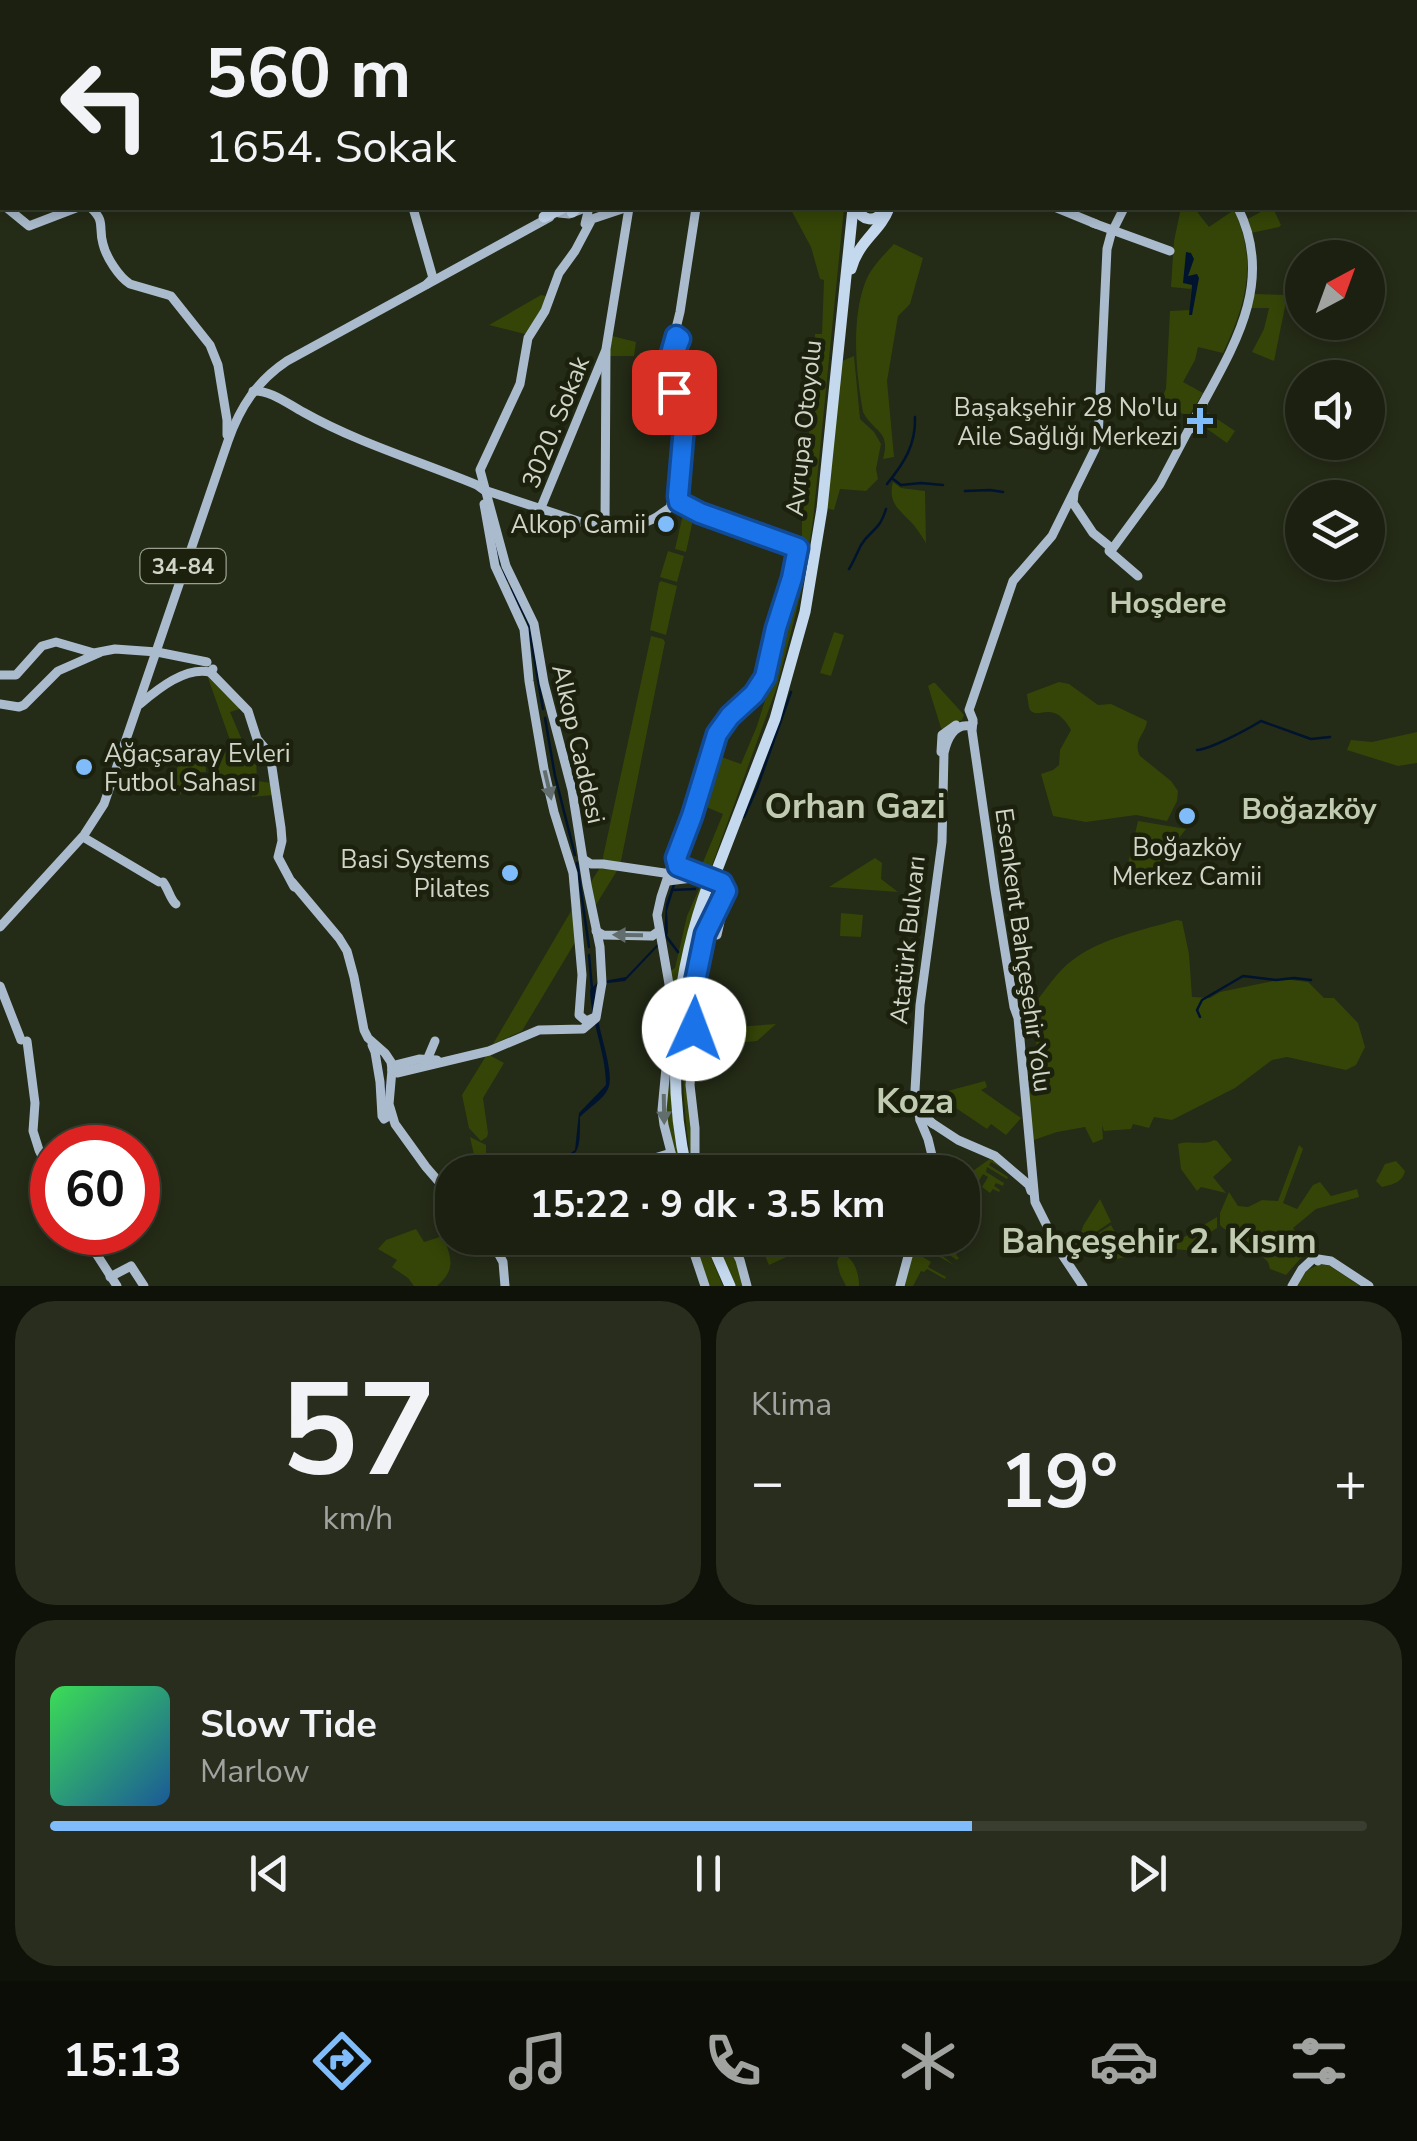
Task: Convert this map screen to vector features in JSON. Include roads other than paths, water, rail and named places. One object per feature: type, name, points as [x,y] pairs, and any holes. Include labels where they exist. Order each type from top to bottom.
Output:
[{"type":"highway","name":"34-84","points":[[544,218],[568,210]]},
{"type":"highway","name":"Avrupa Otoyolu","points":[[685,1155],[676,1095],[677,1025],[689,946],[709,878],[773,712],[799,620],[817,516],[852,210]]},
{"type":"highway","name":"Avrupa Otoyolu","points":[[709,878],[771,729],[803,620],[820,526],[852,210]]},
{"type":"highway","points":[[854,210],[872,219],[885,210]]},
{"type":"highway","points":[[841,327],[855,256],[886,210]]},
{"type":"highway","points":[[714,1255],[727,1286]]},
{"type":"main road","points":[[10,210],[28,226],[71,210]]},
{"type":"main road","points":[[93,210],[100,218],[104,248],[122,278],[130,284],[169,294],[212,344],[231,416]]},
{"type":"main road","points":[[412,210],[433,278]]},
{"type":"main road","name":"34-84","points":[[154,655],[220,466],[231,416],[260,378],[283,361],[433,278],[568,210]]},
{"type":"main road","points":[[582,231],[587,210]]},
{"type":"main road","points":[[605,526],[606,349],[627,210]]},
{"type":"main road","points":[[676,502],[681,425],[672,358],[696,210]]},
{"type":"main road","points":[[968,721],[969,698],[1007,591],[1016,572],[1047,537],[1095,438],[1102,282],[1112,231],[1121,210]]},
{"type":"main road","points":[[1111,549],[1157,482],[1191,422],[1241,318],[1250,266],[1237,210]]},
{"type":"main road","points":[[573,250],[592,213]]},
{"type":"main road","points":[[479,486],[517,383],[525,336],[544,308],[557,270],[573,250],[592,213]]},
{"type":"main road","points":[[1065,214],[1168,248]]},
{"type":"main road","name":"34-84","points":[[483,253],[544,218]]},
{"type":"main road","name":"34-84","points":[[154,655],[231,416],[265,378],[433,278]]},
{"type":"main road","name":"3020. Sokak","points":[[540,510],[606,349]]},
{"type":"main road","points":[[265,378],[267,388],[284,400]]},
{"type":"main road","points":[[253,391],[267,392],[322,422],[395,454],[584,523],[641,524],[676,502]]},
{"type":"main road","name":"Alkop Caddesi","points":[[479,486],[495,566],[524,628],[532,699],[550,795],[574,873],[583,991],[580,1006]]},
{"type":"main road","name":"Alkop Caddesi","points":[[479,486],[510,575],[534,624],[544,683],[572,790],[602,963],[596,1015]]},
{"type":"main road","points":[[1007,591],[1018,572],[1052,536],[1072,487]]},
{"type":"main road","points":[[1072,487],[1072,503],[1090,530],[1111,549]]},
{"type":"main road","points":[[664,1155],[670,1153],[662,1110],[669,984],[658,910],[667,872],[689,826],[717,734],[765,677],[798,548],[676,502]]},
{"type":"main road","points":[[1063,512],[1071,509],[1091,536],[1111,549]]},
{"type":"main road","points":[[0,675],[17,674],[46,644],[59,642],[84,656]]},
{"type":"main road","points":[[0,925],[93,818],[109,792],[147,690],[154,655],[150,645],[138,651]]},
{"type":"main road","points":[[0,704],[24,705],[58,671],[84,656],[116,649],[170,654],[206,668],[248,711],[257,738],[270,754],[281,828],[279,860],[292,882],[339,938],[350,965],[365,1032],[377,1050],[399,1068]]},
{"type":"main road","points":[[142,698],[175,679],[206,668]]},
{"type":"main road","points":[[532,699],[540,713],[548,711],[550,702]]},
{"type":"main road","points":[[537,727],[539,718],[546,715],[553,718],[556,727]]},
{"type":"main road","name":"Atatürk Bulvarı","points":[[918,1046],[917,1008],[941,820],[945,739],[968,721]]},
{"type":"main road","name":"Esenkent Bahçeşehir Yolu","points":[[968,721],[992,896],[1018,1016],[1029,1172],[1026,1181],[1039,1217],[1081,1286]]},
{"type":"main road","points":[[93,818],[170,890],[173,905]]},
{"type":"main road","points":[[0,925],[93,818]]},
{"type":"main road","points":[[568,856],[582,857],[591,864],[667,872],[678,866],[724,884],[718,935]]},
{"type":"main road","points":[[574,873],[576,861],[582,857]]},
{"type":"main road","points":[[586,885],[600,864]]},
{"type":"main road","points":[[667,872],[672,879],[709,878]]},
{"type":"main road","points":[[695,1155],[690,1076],[692,996],[708,928],[725,896]]},
{"type":"main road","name":"Atatürk Bulvarı","points":[[930,907],[914,1079],[916,1102],[925,1120],[932,1155]]},
{"type":"main road","points":[[578,939],[588,950],[596,945],[597,934],[652,936],[659,930]]},
{"type":"main road","points":[[581,962],[585,955],[594,952],[602,963]]},
{"type":"main road","points":[[0,986],[28,1058],[35,1103],[33,1125]]},
{"type":"main road","points":[[580,1006],[582,1020],[589,1021],[596,1015]]},
{"type":"main road","points":[[485,1052],[534,1028],[568,1021],[580,1006]]},
{"type":"main road","points":[[399,1068],[431,1055],[485,1052],[539,1030],[583,1029],[596,1015]]},
{"type":"main road","points":[[365,1032],[399,1068]]},
{"type":"main road","points":[[377,1050],[380,1082],[390,1117],[435,1176]]},
{"type":"main road","points":[[390,1117],[399,1068]]},
{"type":"main road","points":[[925,1120],[995,1156],[1026,1181]]},
{"type":"main road","points":[[98,1255],[113,1281],[131,1266],[144,1286]]},
{"type":"main road","points":[[502,1255],[508,1266],[507,1286]]},
{"type":"main road","points":[[694,1255],[705,1286]]},
{"type":"main road","points":[[738,1255],[748,1286]]},
{"type":"main road","points":[[899,1286],[907,1255]]},
{"type":"main road","points":[[1294,1286],[1316,1261],[1331,1261],[1367,1286]]},
{"type":"water","points":[[1186,252],[1194,259],[1188,276],[1197,274],[1199,278],[1192,315],[1192,285],[1183,283]]},
{"type":"water","points":[[674,881],[666,938],[625,981],[596,987],[610,1080],[603,1097],[580,1117],[580,1139],[576,1151],[568,1155],[575,1150],[579,1113],[606,1085],[590,990],[598,982],[626,977],[664,937],[666,904]]},
{"type":"waterway","points":[[887,484],[908,453],[915,417]]},
{"type":"waterway","points":[[893,479],[901,485],[943,485]]},
{"type":"waterway","points":[[965,491],[1003,492]]},
{"type":"waterway","points":[[849,569],[886,509]]},
{"type":"waterway","points":[[496,546],[507,580]]},
{"type":"waterway","points":[[511,589],[528,622],[543,709]]},
{"type":"waterway","points":[[744,817],[791,692]]},
{"type":"waterway","points":[[545,718],[575,855]]},
{"type":"waterway","points":[[1197,750],[1261,721],[1311,739],[1330,737]]},
{"type":"waterway","points":[[577,863],[589,947]]},
{"type":"waterway","points":[[672,890],[695,889]]},
{"type":"waterway","points":[[666,936],[678,952]]},
{"type":"waterway","points":[[589,955],[592,989]]},
{"type":"waterway","points":[[1200,1017],[1197,1010],[1202,1000],[1243,976],[1311,980]]},
{"type":"waterway","points":[[380,1060],[385,1096]]},
{"type":"place","name":"Başakşehir 28 No'lu Aile Sağlığı Merkezi","points":[[1200,421]]},
{"type":"place","name":"Alkop Camii","points":[[666,524]]},
{"type":"place","name":"Ağaçsaray Evleri Futbol Sahası","points":[[84,767]]},
{"type":"place","name":"Boğazköy Merkez Camii","points":[[1187,816]]},
{"type":"place","name":"Basi Systems Pilates","points":[[510,873]]},
{"type":"district","name":"Hoşdere","points":[[1168,603]]},
{"type":"district","name":"Orhan Gazi","points":[[855,806]]},
{"type":"district","name":"Boğazköy","points":[[1309,809]]},
{"type":"district","name":"Koza","points":[[915,1101]]},
{"type":"district","name":"Bahçeşehir 2. Kısım","points":[[1159,1241]]}]
